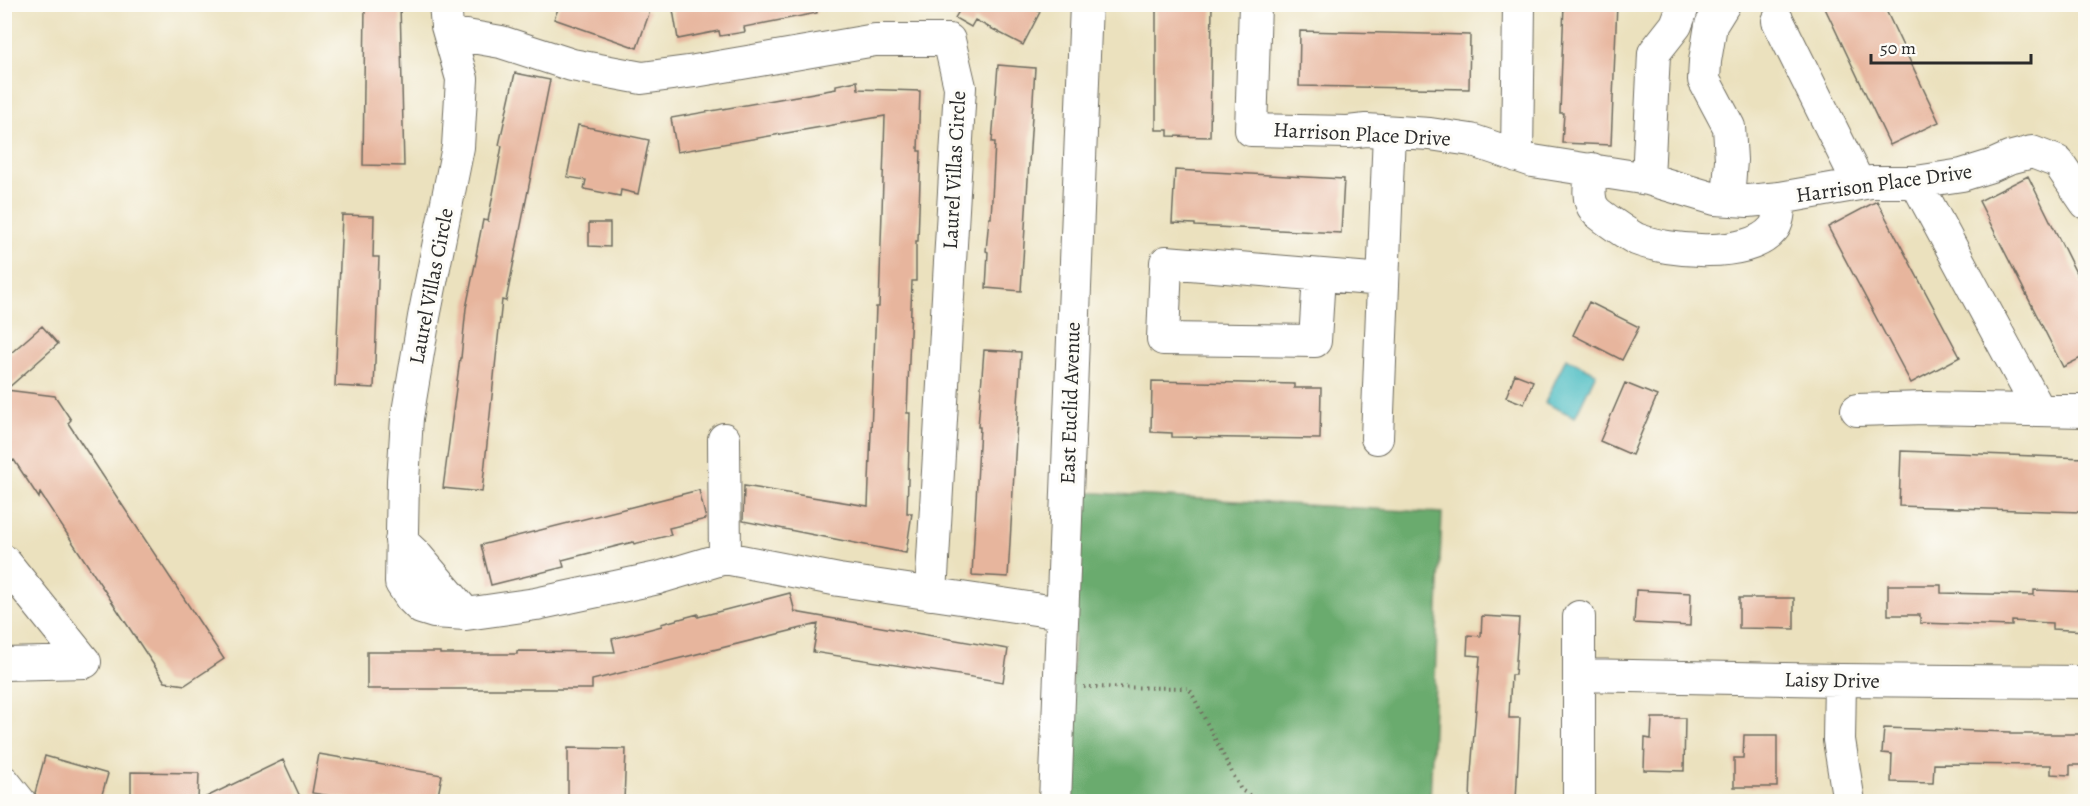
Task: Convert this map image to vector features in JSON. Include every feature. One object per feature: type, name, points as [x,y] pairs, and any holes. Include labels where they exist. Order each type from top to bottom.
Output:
[{"type":"street","name":"East Euclid Avenue","points":[[1055,801],[1086,4]]},
{"type":"street","name":"Harrison Place Drive","points":[[1254,4],[1251,130],[1348,132],[1365,130],[1430,134],[1471,140],[1533,161],[1648,179],[1715,200],[1748,201],[1780,198],[1871,182],[1916,182],[1962,175],[2032,152],[2058,162],[2085,203]]},
{"type":"street","points":[[1516,156],[1519,4]]},
{"type":"street","points":[[1648,179],[1654,52],[1676,25],[1684,4]]},
{"type":"street","points":[[1724,4],[1711,25],[1704,80],[1730,127],[1731,160],[1728,200]]},
{"type":"street","name":"Laurel Villas Circle","points":[[447,19],[501,42],[572,65],[642,78],[875,40],[949,40],[960,87],[931,594]]},
{"type":"street","name":"Laurel Villas Circle","points":[[447,19],[462,79],[458,147],[424,317],[407,418],[403,480],[401,583],[421,608],[434,612],[466,614],[536,604],[657,578],[725,558],[839,580],[1062,613]]},
{"type":"street","points":[[1778,21],[1859,184]]},
{"type":"street","points":[[1377,438],[1389,132]]},
{"type":"street","points":[[1592,170],[1590,200],[1595,210],[1636,239],[1684,250],[1731,249],[1760,241],[1775,228],[1780,198]]},
{"type":"street","points":[[1916,182],[2039,410]]},
{"type":"street","points":[[1319,275],[1315,341],[1163,339],[1166,262],[1383,280]]},
{"type":"street","points":[[1857,410],[1925,408],[2085,411]]},
{"type":"street","points":[[724,439],[725,558]]},
{"type":"street","points":[[4,561],[85,662],[4,664]]},
{"type":"street","points":[[1579,617],[1579,801]]},
{"type":"street","name":"Laisy Drive","points":[[1579,675],[2085,682]]},
{"type":"street","points":[[1840,680],[1839,740],[1850,801]]},
{"type":"street","points":[[4,782],[20,801]]},
{"type":"path","points":[[1059,687],[1190,688],[1241,790],[1261,801]]},
{"type":"green space","points":[[1080,492],[1442,513],[1430,801],[1067,802]]},
{"type":"water","points":[[1566,358],[1596,373],[1575,417],[1545,403]]},
{"type":"building","points":[[365,4],[400,4],[404,166],[363,165]]},
{"type":"building","points":[[560,4],[631,4],[650,11],[637,48],[554,19]]},
{"type":"building","points":[[672,4],[816,4],[817,13],[744,27],[745,32],[720,36],[719,31],[678,39]]},
{"type":"building","points":[[946,4],[1026,4],[1040,12],[1023,45],[975,20],[971,27],[955,18],[959,11]]},
{"type":"building","points":[[1156,4],[1212,4],[1210,137],[1168,136],[1168,130],[1156,130]]},
{"type":"building","points":[[1564,4],[1617,4],[1611,145],[1562,143],[1564,113],[1560,113]]},
{"type":"building","points":[[1823,4],[1883,4],[1939,122],[1890,145]]},
{"type":"building","points":[[1300,31],[1470,35],[1469,89],[1299,86]]},
{"type":"building","points":[[998,65],[1035,68],[1021,291],[986,288],[988,252],[986,251],[989,218],[991,218],[995,142],[992,142]]},
{"type":"building","points":[[515,73],[550,80],[506,301],[502,300],[482,492],[443,488],[466,308],[483,220],[488,221],[502,146],[499,145]]},
{"type":"building","points":[[857,81],[858,89],[920,91],[918,241],[916,241],[916,281],[912,281],[907,413],[910,413],[907,513],[912,513],[906,553],[743,521],[744,486],[868,506],[876,307],[879,307],[885,116],[677,152],[671,118],[836,89],[836,85]]},
{"type":"building","points":[[578,125],[649,140],[638,194],[621,190],[620,196],[584,189],[586,180],[567,177]]},
{"type":"building","points":[[1175,170],[1344,179],[1341,233],[1172,223]]},
{"type":"building","points":[[2028,176],[2085,291],[2085,356],[2063,367],[1979,201]]},
{"type":"building","points":[[1877,201],[1960,357],[1911,383],[1828,227]]},
{"type":"building","points":[[342,215],[374,216],[373,257],[379,257],[374,388],[335,386]]},
{"type":"building","points":[[589,223],[610,223],[610,247],[589,246]]},
{"type":"building","points":[[1589,302],[1639,327],[1622,360],[1573,335]]},
{"type":"building","points":[[42,326],[58,344],[6,390],[55,396],[71,420],[68,423],[224,659],[185,685],[165,682],[40,493],[39,498],[14,460],[4,466],[4,359]]},
{"type":"building","points":[[984,350],[1021,352],[1008,577],[972,575],[980,427],[978,427]]},
{"type":"building","points":[[1515,374],[1533,381],[1524,404],[1506,397]]},
{"type":"building","points":[[1152,381],[1294,384],[1294,388],[1321,388],[1320,439],[1172,437],[1172,433],[1151,432]]},
{"type":"building","points":[[1625,383],[1657,396],[1632,455],[1600,441]]},
{"type":"building","points":[[1901,451],[2085,458],[2085,508],[2081,508],[2081,512],[1899,506]]},
{"type":"building","points":[[699,490],[706,519],[669,528],[671,535],[562,560],[564,567],[491,585],[481,545]]},
{"type":"building","points":[[1888,585],[1941,585],[1941,593],[2034,595],[2034,590],[2085,592],[2085,631],[2052,629],[2052,623],[2012,621],[2012,626],[1920,623],[1920,615],[1888,615]]},
{"type":"building","points":[[1636,590],[1691,593],[1690,626],[1634,623]]},
{"type":"building","points":[[790,593],[795,612],[1008,649],[1003,682],[813,652],[818,624],[592,680],[592,689],[367,689],[367,652],[517,654],[517,651],[615,652],[612,639],[698,614],[698,617]]},
{"type":"building","points":[[1739,598],[1794,598],[1794,629],[1739,628]]},
{"type":"building","points":[[1482,616],[1519,618],[1515,675],[1511,675],[1509,718],[1520,718],[1516,801],[1470,801],[1480,656],[1467,655],[1468,635],[1481,636]]},
{"type":"building","points":[[1652,718],[1685,718],[1684,771],[1644,770],[1645,738],[1651,739]]},
{"type":"building","points":[[1884,728],[2010,732],[2010,734],[2083,734],[2083,765],[2070,765],[2070,775],[2051,774],[2051,765],[1934,764],[1933,783],[1891,782],[1892,754],[1882,753]]},
{"type":"building","points":[[1744,735],[1777,735],[1777,787],[1734,787],[1734,758],[1743,758]]},
{"type":"building","points":[[568,748],[626,749],[624,801],[568,801]]},
{"type":"building","points":[[319,754],[442,775],[437,801],[362,801],[312,793]]},
{"type":"building","points":[[45,756],[108,774],[100,801],[56,801],[36,796]]},
{"type":"building","points":[[283,760],[302,801],[198,801]]},
{"type":"building","points":[[131,772],[199,773],[198,801],[131,801]]}]
